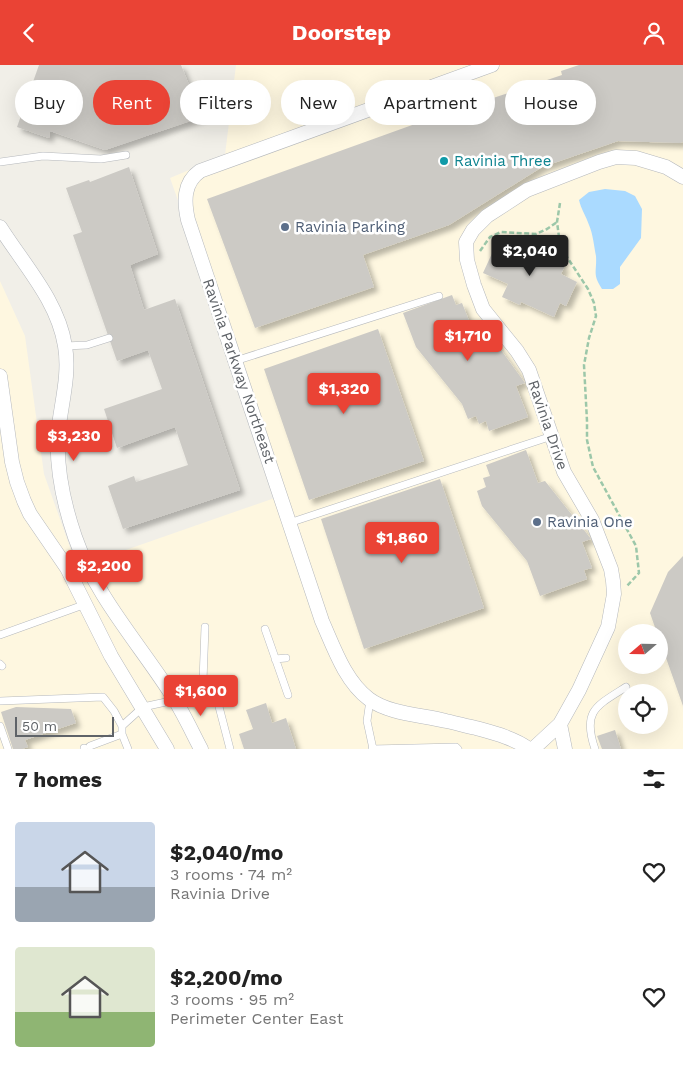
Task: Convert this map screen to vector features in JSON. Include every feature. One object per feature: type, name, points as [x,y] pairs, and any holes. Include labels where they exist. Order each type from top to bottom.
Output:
[{"type":"street","name":"Ravinia Parkway Northeast","points":[[492,65],[200,171],[192,177],[184,202],[188,220],[322,621],[338,659],[356,687],[370,700],[394,711],[486,731],[516,741],[529,749]]},
{"type":"street","name":"Ravinia Drive","points":[[533,749],[560,724],[608,627],[614,594],[611,569],[592,520],[564,472],[529,370],[517,351],[483,309],[470,269],[466,242],[472,230],[487,216],[527,190],[599,162],[616,157],[636,158],[666,167],[683,177]]},
{"type":"street","points":[[0,227],[39,284],[56,313],[65,346],[66,377],[58,434],[60,475],[75,538],[89,571],[119,620],[175,700],[200,749]]},
{"type":"street","points":[[0,376],[16,482],[30,514],[59,556],[86,604],[111,656],[167,749]]},
{"type":"street","points":[[86,604],[90,596],[89,571]]},
{"type":"street","points":[[86,604],[104,606],[119,620]]},
{"type":"street","points":[[560,724],[565,749]]},
{"type":"lane","points":[[0,162],[43,156],[101,159],[126,155]]},
{"type":"lane","points":[[235,361],[439,296]]},
{"type":"lane","points":[[65,346],[87,345],[109,338]]},
{"type":"lane","points":[[290,523],[552,436]]},
{"type":"lane","points":[[0,635],[86,604]]},
{"type":"lane","points":[[205,627],[203,681],[224,709]]},
{"type":"lane","points":[[265,629],[288,695]]},
{"type":"lane","points":[[275,659],[286,658]]},
{"type":"lane","points":[[86,748],[102,745],[122,730],[143,707],[175,700],[203,681]]},
{"type":"lane","points":[[594,749],[589,726],[595,710],[601,703],[618,692]]},
{"type":"lane","points":[[0,701],[103,697],[114,711],[128,749]]},
{"type":"lane","points":[[217,699],[230,749]]},
{"type":"lane","points":[[370,700],[367,721],[372,749],[456,747],[458,749]]},
{"type":"lane","points":[[0,726],[8,749]]},
{"type":"path","points":[[560,203],[557,222],[559,237],[565,254],[588,289],[594,303],[596,316],[589,338],[584,365],[587,440],[593,467],[636,546],[639,573],[625,588],[614,594]]},
{"type":"path","points":[[470,269],[490,237],[501,232],[536,234],[557,222]]},
{"type":"shaded area","points":[[236,65],[683,65],[683,749],[0,749],[0,281],[25,336],[44,474],[77,567],[283,495],[170,178],[225,155],[229,125],[271,125],[271,80],[234,80]]},
{"type":"water","points":[[605,189],[625,191],[635,196],[642,209],[641,238],[620,267],[620,284],[613,289],[602,289],[597,280],[596,256],[592,236],[579,200],[589,192]]},
{"type":"building","points":[[39,65],[181,65],[187,80],[180,80],[180,124],[105,150],[50,131],[49,138],[17,127],[18,125],[83,125],[83,80],[34,80]]},
{"type":"building","name":"Ravinia Three","points":[[579,65],[683,65],[683,142],[618,141],[542,167],[449,225],[363,255],[374,287],[255,328],[207,199],[412,125],[495,125],[495,97],[505,94],[505,125],[596,125],[596,80],[547,80],[562,75],[561,71]]},
{"type":"building","points":[[129,167],[158,254],[130,265],[144,310],[175,299],[240,490],[123,529],[108,486],[134,476],[136,482],[188,465],[175,427],[117,448],[104,409],[162,389],[148,350],[117,361],[73,235],[82,232],[66,188],[89,180],[90,182]]},
{"type":"building","points":[[500,236],[518,245],[521,239],[535,245],[532,251],[565,266],[561,274],[577,282],[566,306],[560,303],[554,317],[521,302],[520,305],[502,297],[508,284],[483,273]]},
{"type":"building","points":[[452,295],[456,305],[462,303],[472,328],[482,324],[525,383],[516,386],[528,417],[489,431],[486,421],[479,424],[476,416],[468,419],[462,404],[416,347],[403,313]]},
{"type":"building","points":[[378,329],[424,461],[309,500],[264,369]]},
{"type":"building","name":"Ravinia One","points":[[526,450],[538,483],[545,481],[591,539],[582,542],[592,568],[584,570],[587,579],[540,596],[527,561],[482,506],[477,491],[486,487],[483,478],[490,476],[486,465]]},
{"type":"building","points":[[440,479],[484,608],[364,649],[321,519]]},
{"type":"building","points":[[683,556],[683,706],[668,664],[668,624],[654,624],[650,613],[668,572]]},
{"type":"building","points":[[266,703],[272,723],[286,718],[296,749],[244,749],[239,734],[253,729],[246,710]]},
{"type":"building","points":[[16,707],[71,709],[76,723],[25,740],[28,747],[13,749],[1,712]]},
{"type":"building","points":[[615,730],[621,749],[602,749],[597,736]]},
{"type":"place","name":"Ravinia Three","points":[[444,161]]},
{"type":"place","name":"Ravinia Parking","points":[[285,227]]},
{"type":"place","name":"Ravinia One","points":[[537,522]]}]
